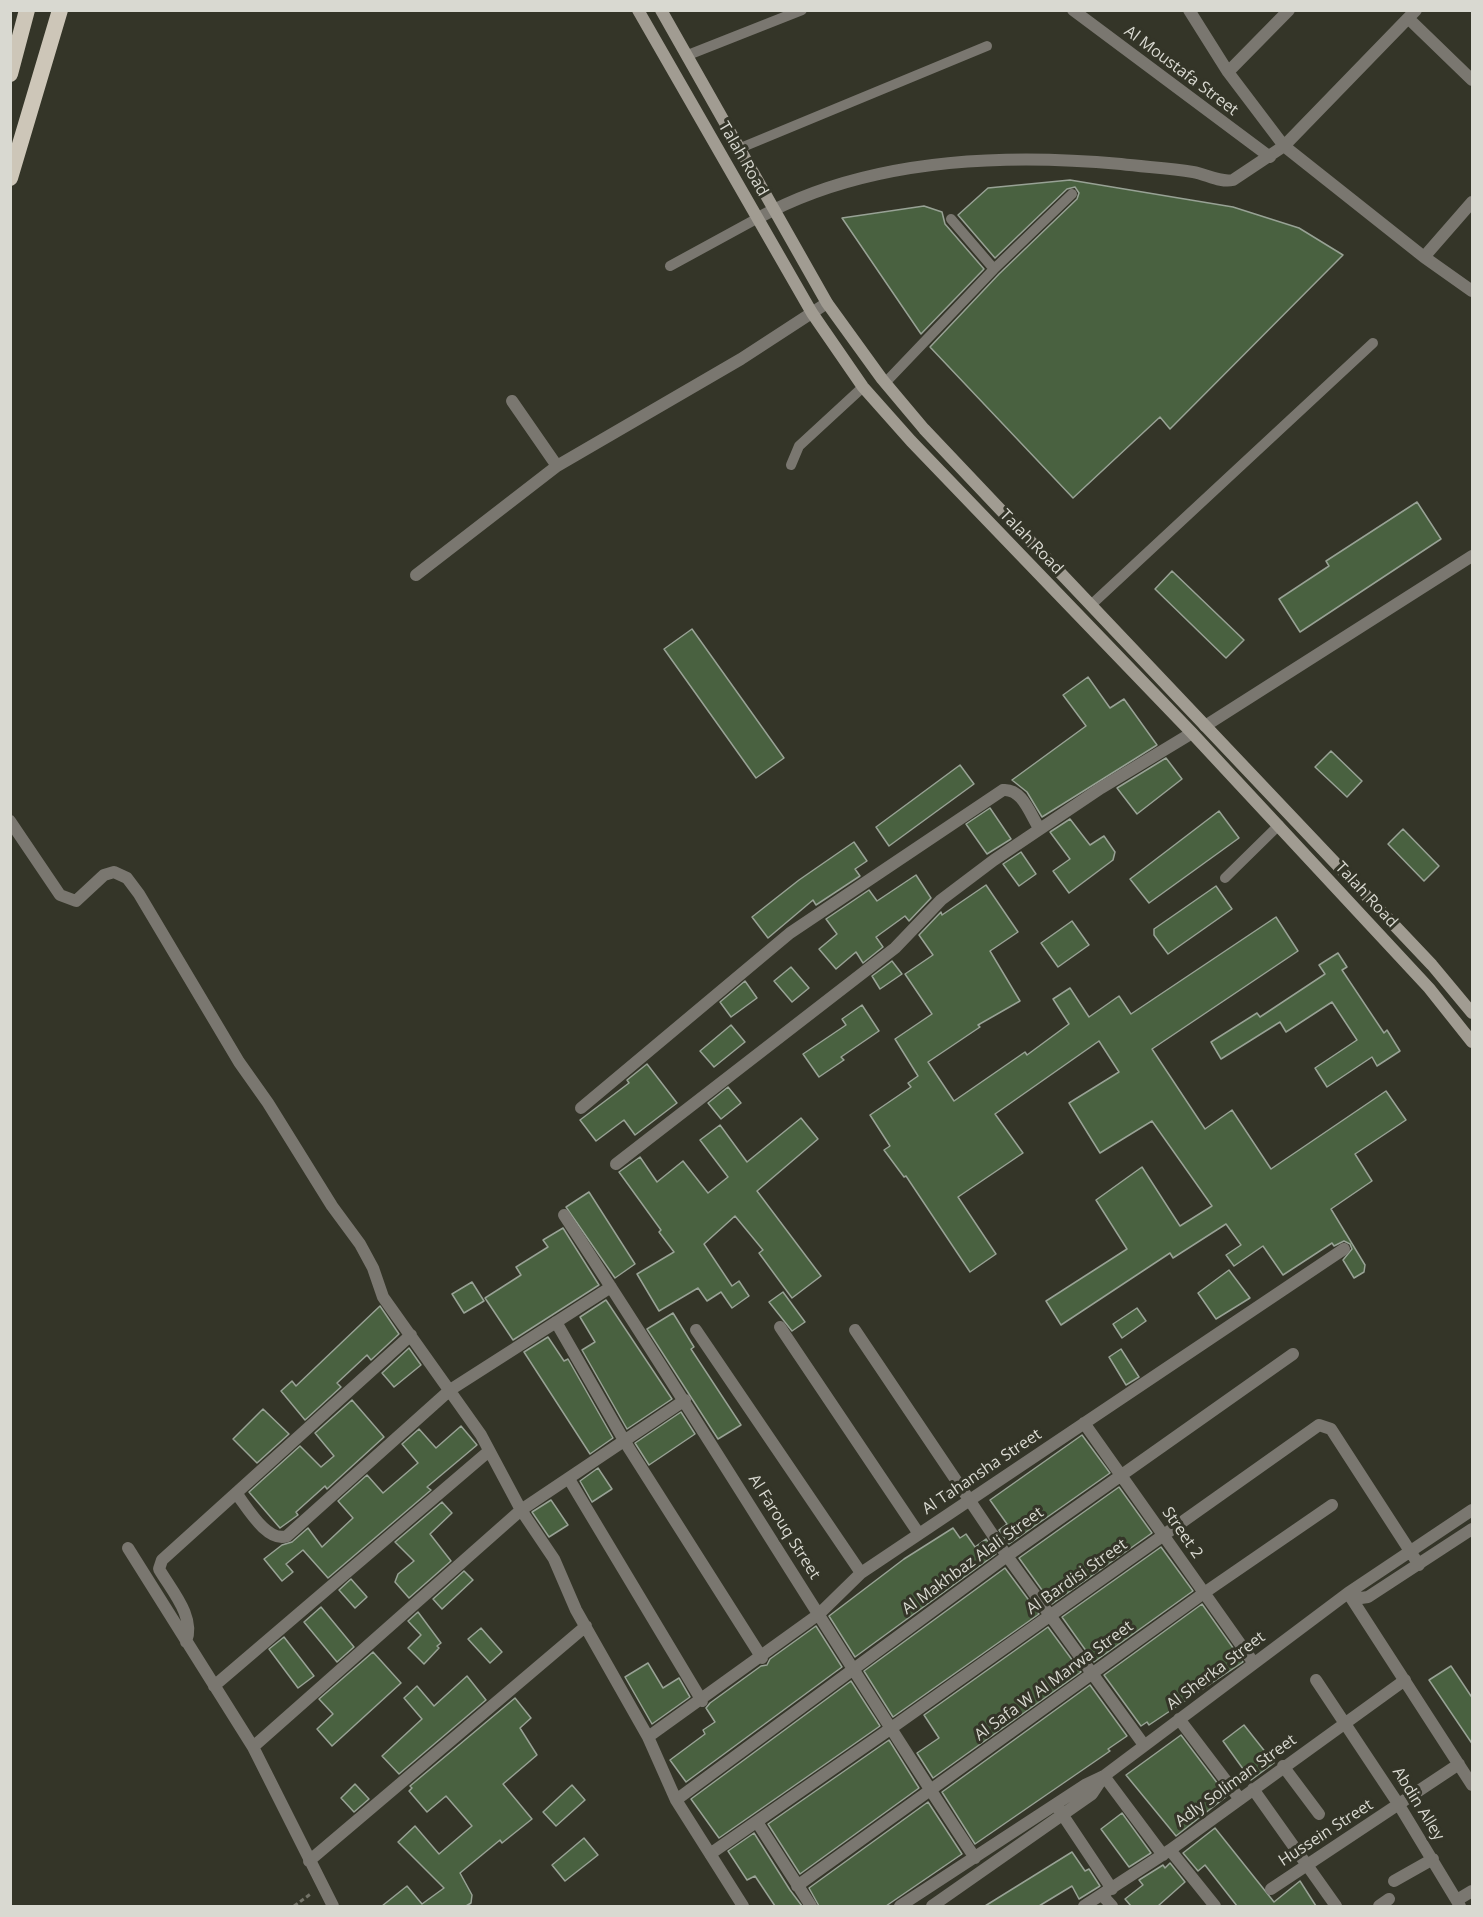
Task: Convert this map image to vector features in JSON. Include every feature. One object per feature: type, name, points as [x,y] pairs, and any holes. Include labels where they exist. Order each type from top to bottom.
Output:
[{"type":"highway","points":[[10,74],[27,10]]},
{"type":"highway","points":[[10,178],[60,10]]},
{"type":"main road","name":"Talah Road","points":[[638,10],[812,313],[865,390],[1279,825],[1430,988],[1473,1042]]},
{"type":"main road","name":"Talah Road","points":[[661,10],[772,210],[827,303],[884,381],[924,429],[1432,965],[1473,1013]]},
{"type":"main road","points":[[865,390],[884,381]]},
{"type":"main road","points":[[1104,642],[1115,631]]},
{"type":"street","name":"Al Moustafa Street","points":[[1073,10],[1270,157]]},
{"type":"street","points":[[1189,10],[1228,72],[1284,146],[1424,257],[1473,291]]},
{"type":"street","points":[[1228,72],[1289,10]]},
{"type":"street","points":[[758,218],[825,187],[946,164],[1004,158],[1080,160],[1196,172],[1228,181],[1270,157],[1284,146],[1412,15],[1473,80]]},
{"type":"street","points":[[1424,257],[1473,202]]},
{"type":"street","points":[[416,574],[556,466],[741,359],[827,303]]},
{"type":"street","points":[[512,401],[556,466]]},
{"type":"street","points":[[1205,726],[1473,556]]},
{"type":"street","points":[[616,1164],[895,948],[941,900],[1039,828],[1192,733]]},
{"type":"street","points":[[580,1108],[790,933],[1003,789],[1009,789],[1018,794],[1039,828]]},
{"type":"street","points":[[10,821],[60,895],[67,900],[72,902],[82,898],[109,872],[120,873],[127,878],[139,894],[239,1062],[268,1103],[332,1206],[360,1244],[373,1268],[383,1297],[450,1390],[489,1451],[521,1510],[554,1559],[586,1626],[648,1737],[676,1800],[743,1906]]},
{"type":"street","name":"Al Farouq Street","points":[[564,1215],[685,1400],[819,1614],[852,1671],[975,1858]]},
{"type":"street","name":"Al Tahansha Street","points":[[648,1737],[762,1658],[819,1614],[861,1573],[1344,1249]]},
{"type":"street","points":[[236,1493],[270,1534],[276,1537],[287,1536],[450,1390],[610,1287]]},
{"type":"street","points":[[556,1322],[625,1442],[762,1658]]},
{"type":"street","points":[[780,1327],[919,1534]]},
{"type":"street","points":[[696,1330],[861,1573]]},
{"type":"street","points":[[855,1330],[1007,1556],[1144,1745]]},
{"type":"street","points":[[186,1642],[189,1634],[188,1623],[159,1569],[160,1564],[411,1335]]},
{"type":"street","name":"Al Makhbaz Alali Street","points":[[676,1800],[1007,1556],[1293,1354]]},
{"type":"street","points":[[253,1747],[521,1510],[685,1400]]},
{"type":"street","name":"Street 2","points":[[1084,1423],[1254,1662]]},
{"type":"street","name":"Al Bardisi Street","points":[[710,1854],[890,1730],[1319,1425],[1331,1429],[1419,1565]]},
{"type":"street","points":[[214,1686],[489,1451]]},
{"type":"street","points":[[569,1479],[702,1701]]},
{"type":"street","name":"Al Safa W Al Marwa Street","points":[[797,1886],[1204,1593],[1332,1504]]},
{"type":"street","name":"Al Sherka Street","points":[[932,1906],[1059,1810],[1089,1782],[1104,1776],[1348,1593],[1473,1510]]},
{"type":"street","points":[[1348,1593],[1361,1598],[1368,1597],[1473,1529]]},
{"type":"street","points":[[128,1548],[253,1747],[321,1887],[333,1906]]},
{"type":"street","points":[[1348,1593],[1473,1785]]},
{"type":"street","points":[[309,1861],[586,1626]]},
{"type":"street","name":"Abdin Alley","points":[[1316,1680],[1399,1805],[1459,1903]]},
{"type":"street","name":"Adly Soliman Street","points":[[1084,1906],[1167,1852],[1405,1680]]},
{"type":"street","points":[[1179,1719],[1239,1798]]},
{"type":"street","name":"Hussein Street","points":[[1271,1889],[1459,1764]]},
{"type":"street","points":[[1283,1766],[1320,1814]]},
{"type":"street","points":[[1104,1776],[1215,1906]]},
{"type":"street","points":[[1253,1788],[1336,1906]]},
{"type":"street","points":[[1059,1810],[1107,1892],[1112,1906]]},
{"type":"street","name":"Al Sherka Street","points":[[900,1906],[975,1858],[1059,1810]]},
{"type":"street","points":[[757,1822],[810,1906]]},
{"type":"street","points":[[1394,1881],[1433,1859]]},
{"type":"street","points":[[1459,1903],[1473,1892]]},
{"type":"lane","points":[[688,55],[802,10]]},
{"type":"lane","points":[[738,149],[987,46]]},
{"type":"lane","points":[[884,381],[994,269],[1072,194]]},
{"type":"lane","points":[[670,266],[758,218]]},
{"type":"lane","points":[[951,219],[994,269]]},
{"type":"lane","points":[[1091,605],[1373,343]]},
{"type":"lane","points":[[791,465],[799,446],[865,390]]},
{"type":"lane","points":[[1225,878],[1279,825]]},
{"type":"path","points":[[294,1906],[321,1887]]},
{"type":"building","points":[[1070,180],[1233,207],[1299,228],[1343,255],[1170,429],[1160,417],[1073,498],[930,347],[999,274],[1077,199],[1079,193],[1075,187],[1067,189],[995,258],[958,215],[988,188]]},
{"type":"building","points":[[924,206],[942,212],[945,224],[984,269],[921,334],[842,218]]},
{"type":"building","points":[[1417,502],[1441,539],[1300,632],[1279,599],[1329,566],[1326,561]]},
{"type":"building","points":[[1172,571],[1244,640],[1226,658],[1155,589]]},
{"type":"building","points":[[692,629],[784,758],[756,778],[664,649]]},
{"type":"building","points":[[1088,677],[1110,708],[1124,699],[1157,745],[1042,817],[1027,792],[1012,780],[1086,726],[1063,695]]},
{"type":"building","points":[[1331,751],[1362,781],[1347,797],[1315,767]]},
{"type":"building","points":[[1166,758],[1182,779],[1137,814],[1117,788]]},
{"type":"building","points":[[960,765],[974,784],[889,846],[876,827]]},
{"type":"building","points":[[990,808],[1011,839],[987,854],[966,824]]},
{"type":"building","points":[[1219,811],[1239,838],[1149,903],[1130,879]]},
{"type":"building","points":[[1070,819],[1090,845],[1104,836],[1115,852],[1113,860],[1069,893],[1053,871],[1070,859],[1050,832]]},
{"type":"building","points":[[1403,829],[1439,866],[1424,881],[1388,844]]},
{"type":"building","points":[[854,842],[867,861],[855,869],[860,876],[816,905],[813,900],[768,938],[752,917],[799,880]]},
{"type":"building","points":[[1021,852],[1036,874],[1019,886],[1003,864]]},
{"type":"building","points":[[916,875],[931,898],[909,921],[905,916],[876,937],[883,947],[863,963],[856,952],[836,969],[819,949],[837,934],[826,919],[869,890],[877,901]]},
{"type":"building","points":[[986,885],[1018,932],[990,951],[1020,1001],[978,1025],[980,1027],[928,1062],[954,1101],[1025,1052],[1027,1055],[1069,1024],[1053,999],[1070,988],[1089,1017],[1119,996],[1131,1014],[1276,917],[1298,951],[1152,1049],[1205,1129],[1232,1110],[1271,1169],[1386,1091],[1406,1120],[1355,1154],[1372,1181],[1331,1209],[1365,1265],[1364,1272],[1354,1278],[1343,1260],[1352,1249],[1350,1244],[1344,1241],[1334,1246],[1332,1243],[1283,1275],[1263,1246],[1234,1266],[1226,1255],[1241,1245],[1226,1224],[1173,1258],[1170,1253],[1061,1325],[1046,1301],[1127,1249],[1096,1200],[1142,1167],[1180,1226],[1212,1206],[1152,1121],[1100,1153],[1069,1103],[1119,1072],[1099,1041],[995,1114],[1023,1153],[958,1197],[996,1254],[970,1272],[906,1176],[904,1177],[884,1150],[890,1146],[870,1115],[911,1087],[908,1083],[918,1076],[895,1039],[932,1014],[905,974],[933,955],[919,935],[941,912],[942,915]]},
{"type":"building","points":[[1216,886],[1232,909],[1168,954],[1154,935],[1154,929]]},
{"type":"building","points":[[1072,921],[1089,945],[1058,967],[1041,943]]},
{"type":"building","points":[[1338,953],[1347,967],[1342,970],[1384,1033],[1387,1030],[1400,1051],[1377,1066],[1372,1057],[1327,1087],[1315,1068],[1357,1040],[1332,1002],[1286,1032],[1280,1022],[1221,1059],[1211,1042],[1257,1013],[1260,1017],[1325,974],[1319,965]]},
{"type":"building","points":[[892,961],[902,974],[880,989],[872,976]]},
{"type":"building","points":[[791,967],[809,988],[792,1002],[774,981]]},
{"type":"building","points":[[745,981],[757,998],[731,1017],[720,1002]]},
{"type":"building","points":[[862,1005],[879,1031],[841,1057],[844,1060],[819,1077],[803,1054],[846,1025],[842,1019]]},
{"type":"building","points":[[731,1025],[745,1042],[714,1067],[700,1051]]},
{"type":"building","points":[[647,1064],[677,1103],[635,1135],[624,1120],[596,1141],[580,1120],[629,1083],[627,1080]]},
{"type":"building","points":[[728,1087],[741,1103],[721,1119],[708,1103]]},
{"type":"building","points":[[801,1118],[818,1139],[757,1191],[821,1276],[792,1298],[759,1253],[763,1250],[735,1216],[704,1244],[732,1286],[739,1281],[749,1296],[732,1308],[721,1292],[707,1301],[698,1288],[659,1311],[637,1274],[674,1252],[619,1172],[640,1157],[657,1182],[683,1161],[708,1193],[728,1177],[700,1140],[720,1125],[747,1162]]},
{"type":"building","points":[[589,1192],[635,1264],[615,1278],[566,1207]]},
{"type":"building","points":[[563,1228],[599,1285],[513,1340],[485,1298],[521,1275],[516,1267],[548,1247],[543,1240]]},
{"type":"building","points":[[1229,1270],[1250,1298],[1216,1319],[1198,1293]]},
{"type":"building","points":[[472,1282],[484,1301],[464,1313],[452,1294]]},
{"type":"building","points":[[783,1292],[805,1322],[792,1331],[769,1302]]},
{"type":"building","points":[[606,1300],[672,1399],[627,1429],[582,1350],[595,1342],[580,1317]]},
{"type":"building","points":[[380,1306],[399,1334],[371,1360],[367,1355],[337,1383],[341,1387],[305,1420],[281,1391],[292,1381],[296,1386]]},
{"type":"building","points":[[1137,1308],[1146,1321],[1122,1338],[1113,1324]]},
{"type":"building","points":[[673,1313],[694,1347],[691,1349],[741,1425],[718,1439],[647,1329]]},
{"type":"building","points":[[548,1337],[564,1361],[568,1359],[613,1438],[590,1454],[524,1352]]},
{"type":"building","points":[[409,1348],[421,1365],[394,1387],[382,1373]]},
{"type":"building","points":[[1121,1349],[1139,1377],[1126,1385],[1109,1357]]},
{"type":"building","points":[[352,1400],[384,1437],[327,1489],[325,1486],[296,1512],[298,1515],[280,1528],[249,1492],[300,1446],[321,1467],[334,1456],[315,1433]]},
{"type":"building","points":[[263,1409],[289,1434],[257,1463],[233,1439]]},
{"type":"building","points":[[681,1412],[695,1434],[649,1465],[635,1443]]},
{"type":"building","points":[[461,1426],[477,1445],[427,1487],[431,1490],[328,1578],[303,1550],[286,1564],[293,1572],[282,1581],[264,1559],[282,1545],[292,1542],[308,1528],[322,1547],[353,1518],[338,1501],[367,1475],[383,1493],[418,1463],[402,1444],[419,1429],[436,1448]]},
{"type":"building","points":[[1082,1435],[1110,1473],[1009,1544],[999,1530],[1007,1524],[990,1500]]},
{"type":"building","points":[[598,1468],[612,1489],[592,1502],[580,1481]]},
{"type":"building","points":[[1119,1487],[1152,1533],[1052,1604],[1019,1558]]},
{"type":"building","points":[[551,1500],[568,1525],[549,1537],[532,1512]]},
{"type":"building","points":[[442,1502],[452,1513],[430,1534],[451,1561],[409,1598],[395,1582],[398,1574],[414,1561],[395,1542]]},
{"type":"building","points":[[953,1528],[960,1538],[966,1534],[975,1547],[986,1539],[996,1554],[855,1657],[829,1616],[904,1559]]},
{"type":"building","points":[[1161,1547],[1193,1591],[1094,1662],[1062,1617]]},
{"type":"building","points":[[1005,1568],[1039,1614],[893,1717],[864,1671]]},
{"type":"building","points":[[464,1571],[473,1580],[442,1609],[433,1599]]},
{"type":"building","points":[[351,1579],[367,1597],[355,1608],[339,1590]]},
{"type":"building","points":[[1202,1604],[1243,1662],[1149,1725],[1147,1722],[1141,1726],[1104,1675]]},
{"type":"building","points":[[321,1607],[354,1647],[337,1662],[304,1622]]},
{"type":"building","points":[[418,1612],[441,1643],[424,1664],[408,1648],[421,1635],[408,1621]]},
{"type":"building","points":[[816,1626],[842,1667],[686,1782],[670,1760],[705,1734],[703,1730],[715,1722],[706,1708],[710,1703],[761,1666],[767,1665],[770,1659]]},
{"type":"building","points":[[1048,1627],[1081,1672],[933,1778],[917,1753],[939,1738],[924,1715]]},
{"type":"building","points":[[481,1628],[502,1652],[490,1663],[468,1639]]},
{"type":"building","points":[[284,1637],[314,1676],[298,1688],[269,1649]]},
{"type":"building","points":[[373,1652],[401,1683],[332,1746],[317,1729],[333,1714],[319,1699]]},
{"type":"building","points":[[648,1663],[663,1688],[679,1678],[690,1697],[652,1724],[625,1677]]},
{"type":"building","points":[[1451,1666],[1473,1699],[1473,1745],[1429,1680]]},
{"type":"building","points":[[467,1676],[486,1700],[399,1774],[382,1756],[422,1719],[404,1698],[417,1686],[434,1706]]},
{"type":"building","points":[[851,1681],[880,1726],[719,1838],[691,1799]]},
{"type":"building","points":[[1090,1685],[1127,1736],[1108,1749],[1110,1751],[975,1844],[942,1792]]},
{"type":"building","points":[[515,1698],[531,1718],[520,1728],[537,1755],[503,1784],[532,1819],[502,1843],[500,1840],[460,1873],[472,1895],[471,1903],[466,1906],[382,1906],[407,1886],[422,1904],[444,1888],[398,1842],[415,1826],[439,1854],[472,1826],[446,1796],[427,1812],[409,1791],[412,1788],[410,1786]]},
{"type":"building","points":[[1244,1725],[1274,1763],[1251,1780],[1223,1741]]},
{"type":"building","points":[[1181,1735],[1227,1796],[1176,1836],[1126,1775]]},
{"type":"building","points":[[889,1740],[919,1788],[800,1874],[768,1824]]},
{"type":"building","points":[[355,1784],[369,1799],[354,1812],[341,1798]]},
{"type":"building","points":[[572,1785],[585,1800],[556,1826],[543,1812]]},
{"type":"building","points":[[928,1802],[962,1854],[886,1906],[819,1906],[809,1888]]},
{"type":"building","points":[[1122,1813],[1151,1853],[1129,1867],[1101,1829]]},
{"type":"building","points":[[1215,1828],[1274,1902],[1300,1881],[1316,1906],[1237,1906],[1205,1865],[1198,1871],[1183,1853]]},
{"type":"building","points":[[754,1833],[802,1906],[775,1906],[755,1876],[747,1880],[728,1851]]},
{"type":"building","points":[[584,1838],[598,1855],[565,1881],[552,1865]]},
{"type":"building","points":[[1072,1852],[1085,1871],[1089,1869],[1100,1886],[1079,1899],[1072,1886],[1039,1906],[985,1906]]},
{"type":"building","points":[[1170,1863],[1185,1882],[1158,1906],[1131,1906],[1125,1899],[1143,1885],[1139,1880],[1163,1865],[1165,1868]]}]
